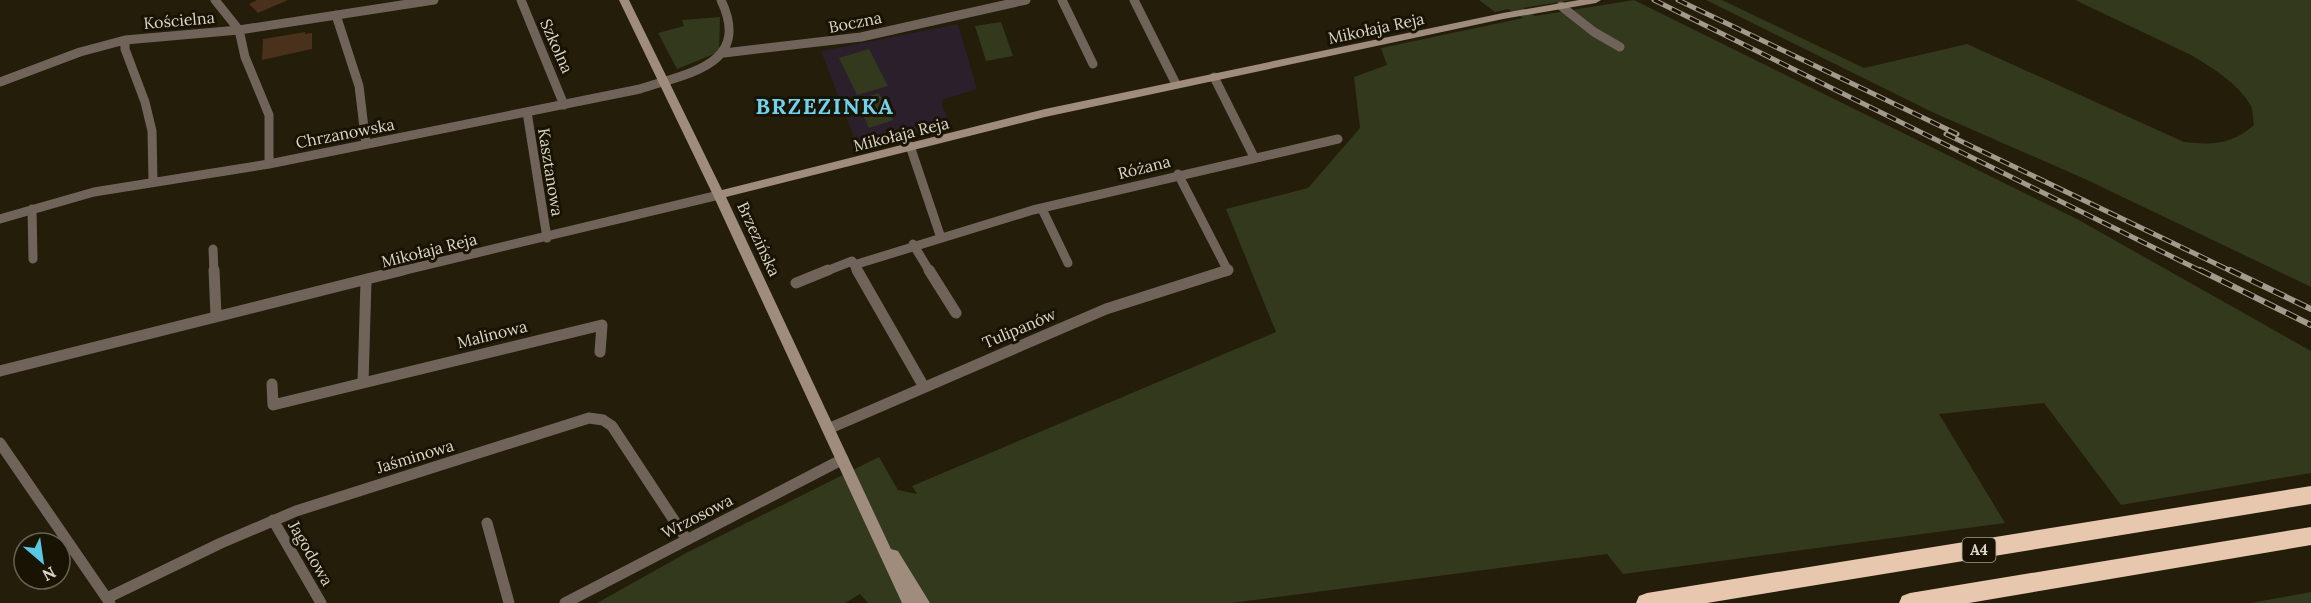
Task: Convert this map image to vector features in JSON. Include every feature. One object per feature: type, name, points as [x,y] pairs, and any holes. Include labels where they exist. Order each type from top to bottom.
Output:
[{"type":"highway","name":"A4","points":[[1647,603],[2311,495]]},
{"type":"highway","points":[[1910,603],[2311,536]]},
{"type":"street","points":[[215,0],[239,30],[245,57],[269,115],[269,164]]},
{"type":"street","name":"Kościelna","points":[[2,78],[80,52],[125,40],[239,30],[433,0]]},
{"type":"street","name":"Szkolna","points":[[521,0],[564,105]]},
{"type":"street","name":"Brzezińska","points":[[624,0],[869,512],[909,603]]},
{"type":"street","points":[[721,0],[729,22],[729,45],[724,54]]},
{"type":"street","name":"Boczna","points":[[663,82],[724,54],[861,37],[1026,0]]},
{"type":"street","points":[[1062,0],[1093,64]]},
{"type":"street","points":[[1134,0],[1176,84]]},
{"type":"street","name":"Mikołaja Reja","points":[[0,371],[216,315],[547,238],[910,146],[1176,84],[1503,16],[1596,0]]},
{"type":"street","points":[[1555,7],[1620,47]]},
{"type":"street","points":[[336,15],[359,86],[366,144]]},
{"type":"street","points":[[125,40],[125,49],[145,102],[153,131],[153,181]]},
{"type":"street","points":[[1214,77],[1254,157]]},
{"type":"street","name":"Chrzanowska","points":[[0,219],[94,192],[269,164],[564,105],[663,82]]},
{"type":"street","name":"Kasztanowa","points":[[527,112],[547,238]]},
{"type":"street","name":"Różana","points":[[796,283],[940,235],[1178,174],[1338,139]]},
{"type":"street","points":[[910,146],[940,235]]},
{"type":"street","name":"Tulipanów","points":[[828,429],[1106,309],[1228,272],[1178,174]]},
{"type":"street","points":[[32,209],[33,259]]},
{"type":"street","points":[[1042,209],[1068,263]]},
{"type":"street","points":[[913,244],[956,313]]},
{"type":"street","points":[[213,249],[216,315]]},
{"type":"street","points":[[853,263],[924,387]]},
{"type":"street","points":[[363,383],[366,281]]},
{"type":"street","name":"Malinowa","points":[[272,384],[273,405],[602,325],[600,352]]},
{"type":"street","name":"Jaśminowa","points":[[108,600],[273,520],[589,418],[603,420],[612,426],[687,540]]},
{"type":"street","points":[[0,443],[5,459],[108,600]]},
{"type":"street","name":"Wrzosowa","points":[[566,603],[843,459]]},
{"type":"street","name":"Jagodowa","points":[[273,520],[321,603]]},
{"type":"street","points":[[487,523],[509,603]]},
{"type":"street","name":"Brzezińska","points":[[893,563],[923,603]]},
{"type":"shaded area","points":[[958,24],[977,89],[944,99],[941,104],[951,125],[858,148],[821,51]]},
{"type":"green space","points":[[1479,0],[1572,0],[1523,8],[1535,16],[1634,0],[2077,219],[2311,351],[2311,473],[2121,505],[2044,403],[1939,414],[2005,523],[1623,574],[1607,554],[1231,603],[868,603],[860,594],[845,603],[597,603],[688,552],[879,457],[898,490],[917,494],[912,486],[1276,332],[1226,209],[1308,188],[1360,128],[1354,77],[1387,65],[1381,48],[1523,18],[1508,9],[1495,12]]},
{"type":"green space","points":[[1706,0],[1722,0],[1864,68],[1967,44],[2184,142],[2212,143],[2237,137],[2254,125],[2251,106],[2239,90],[2191,55],[2075,0],[2311,0],[2311,287],[2085,179],[1932,112]]},
{"type":"green space","points":[[720,17],[719,52],[677,69],[658,33],[684,26],[682,20]]},
{"type":"green space","points":[[1001,22],[1013,56],[986,61],[975,26]]},
{"type":"green space","points":[[869,49],[888,86],[857,95],[839,58]]},
{"type":"green space","points":[[879,93],[893,120],[869,128],[856,100]]},
{"type":"green space","points":[[2311,592],[2311,603],[2250,603]]},
{"type":"building","points":[[257,0],[288,0],[258,13],[249,4]]},
{"type":"building","points":[[305,32],[305,34],[312,33],[312,49],[262,60],[263,39]]},
{"type":"railway","points":[[1654,0],[2203,272]]},
{"type":"railway","points":[[1678,0],[1957,134]]},
{"type":"railway","points":[[1946,134],[2233,272]]},
{"type":"railway","points":[[2200,270],[2311,325]]},
{"type":"railway","points":[[2230,270],[2311,309]]},
{"type":"district","name":"BRZEZINKA","points":[[825,106]]}]
